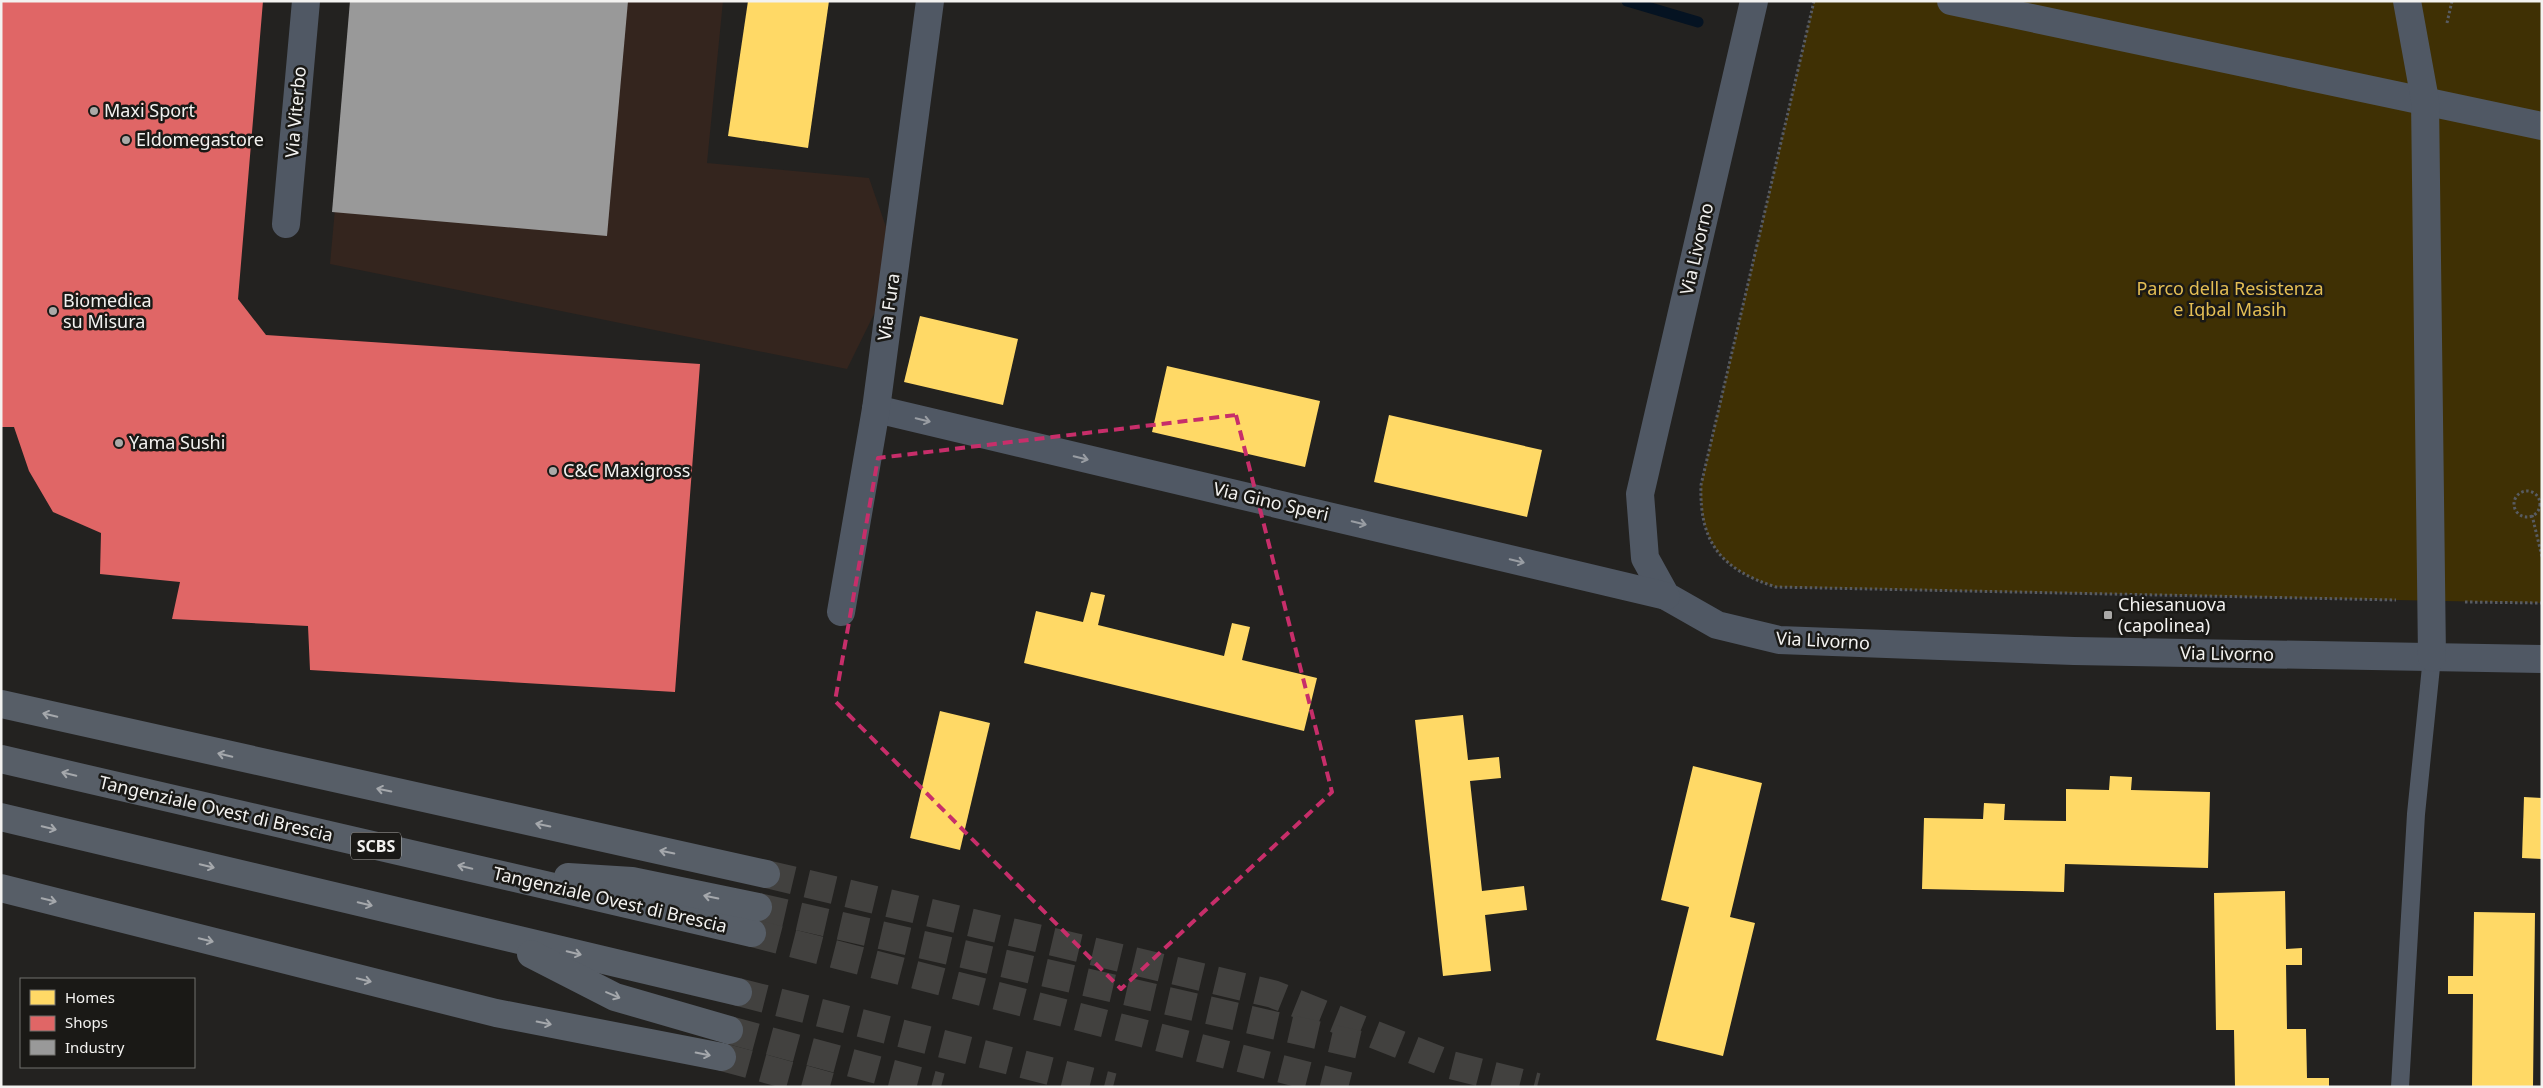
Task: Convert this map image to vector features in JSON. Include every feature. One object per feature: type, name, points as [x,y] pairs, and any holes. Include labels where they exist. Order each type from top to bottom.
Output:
[{"type":"highway","points":[[1,704],[766,874]]},
{"type":"highway","name":"Tangenziale Ovest di Brescia","points":[[1,759],[752,933]]},
{"type":"highway","points":[[1,817],[738,992]]},
{"type":"highway","points":[[497,874],[632,881],[758,907]]},
{"type":"highway","points":[[1,888],[496,1013],[722,1057]]},
{"type":"highway","points":[[492,934],[615,997],[729,1030]]},
{"type":"street","name":"Via Viterbo","points":[[286,224],[306,1]]},
{"type":"street","name":"Via Fura","points":[[841,612],[876,409],[930,1]]},
{"type":"street","name":"Via Livorno","points":[[1754,1],[1640,494],[1645,558],[1666,596],[1718,626],[1779,640],[2074,651],[2542,659]]},
{"type":"street","points":[[1951,1],[2542,126]]},
{"type":"street","points":[[2407,1],[2425,100],[2432,657]]},
{"type":"street","name":"Via Gino Speri","points":[[876,409],[1666,596]]},
{"type":"lane","points":[[2400,1087],[2416,814],[2432,657]]},
{"type":"path","points":[[1814,1],[1701,485],[1700,506],[1706,532],[1716,551],[1733,568],[1754,581],[1776,588],[2384,600]]},
{"type":"path","points":[[2521,492],[2533,492],[2539,498],[2539,506],[2532,515],[2523,516],[2516,511],[2515,499],[2521,492]]},
{"type":"path","points":[[2532,515],[2542,557]]},
{"type":"path","points":[[2474,602],[2542,603]]},
{"type":"highlighted area","points":[[1236,415],[1332,792],[1121,989],[835,701],[878,458]]},
{"type":"shaded area","points":[[354,1],[723,1],[707,163],[869,178],[886,227],[877,308],[847,369],[330,264]]},
{"type":"green space","name":"Parco della Resistenza e Iqbal Masih","points":[[1814,1],[2542,1],[2542,603],[1776,587],[1741,572],[1728,563],[1710,538],[1704,523],[1701,505],[1701,485]]},
{"type":"building: Homes","points":[[748,1],[829,1],[808,148],[728,136]]},
{"type":"building: Homes","points":[[920,316],[1018,339],[1003,405],[904,382]]},
{"type":"building: Homes","points":[[1167,366],[1320,401],[1305,467],[1152,432]]},
{"type":"building: Homes","points":[[1389,415],[1542,450],[1527,517],[1374,482]]},
{"type":"building: Homes","points":[[1091,592],[1105,595],[1098,625],[1224,656],[1232,623],[1250,627],[1242,660],[1317,678],[1304,731],[1024,663],[1036,611],[1083,622]]},
{"type":"building: Homes","points":[[940,711],[990,723],[960,850],[910,838]]},
{"type":"building: Homes","points":[[1463,715],[1468,760],[1499,757],[1501,778],[1470,781],[1482,891],[1524,886],[1527,910],[1485,915],[1491,971],[1443,976],[1415,720]]},
{"type":"building: Homes","points":[[1693,766],[1762,783],[1730,917],[1755,923],[1723,1056],[1656,1040],[1689,907],[1661,900]]},
{"type":"building: Homes","points":[[2110,776],[2132,777],[2131,790],[2210,792],[2208,868],[2065,864],[2064,892],[1922,889],[1924,818],[1983,819],[1984,803],[2005,804],[2004,820],[2066,821],[2066,789],[2109,790]]},
{"type":"building: Homes","points":[[2524,797],[2542,798],[2542,859],[2522,858]]},
{"type":"building: Homes","points":[[2285,891],[2286,949],[2302,948],[2302,965],[2286,965],[2287,1029],[2306,1029],[2307,1078],[2329,1078],[2329,1087],[2235,1087],[2234,1030],[2216,1030],[2214,893]]},
{"type":"building: Homes","points":[[2474,912],[2535,913],[2533,1087],[2472,1087],[2473,994],[2448,994],[2448,976],[2473,976]]},
{"type":"building: Shops","points":[[1,1],[263,1],[238,299],[266,335],[700,364],[675,692],[310,670],[308,626],[172,619],[180,582],[100,574],[101,533],[53,512],[29,471],[14,427],[1,427]]},
{"type":"building: Industry","points":[[350,1],[628,1],[607,236],[332,212]]},
{"type":"waterway","points":[[1627,1],[1698,22]]},
{"type":"tunnel","points":[[766,874],[1273,994],[1451,1065],[1537,1087]]},
{"type":"tunnel","points":[[758,907],[1369,1047]]},
{"type":"tunnel","points":[[752,933],[1352,1087]]},
{"type":"tunnel","points":[[738,992],[1113,1087]]},
{"type":"tunnel","points":[[729,1030],[941,1087]]},
{"type":"tunnel","points":[[722,1057],[832,1087]]},
{"type":"place","name":"Maxi Sport","points":[[94,111]]},
{"type":"place","name":"Eldomegastore","points":[[126,140]]},
{"type":"place","name":"Biomedica su Misura","points":[[53,311]]},
{"type":"place","name":"Yama Sushi","points":[[119,443]]},
{"type":"place","name":"C&C Maxigross","points":[[553,471]]},
{"type":"place","name":"Chiesanuova (capolinea)","points":[[2108,615]]}]
